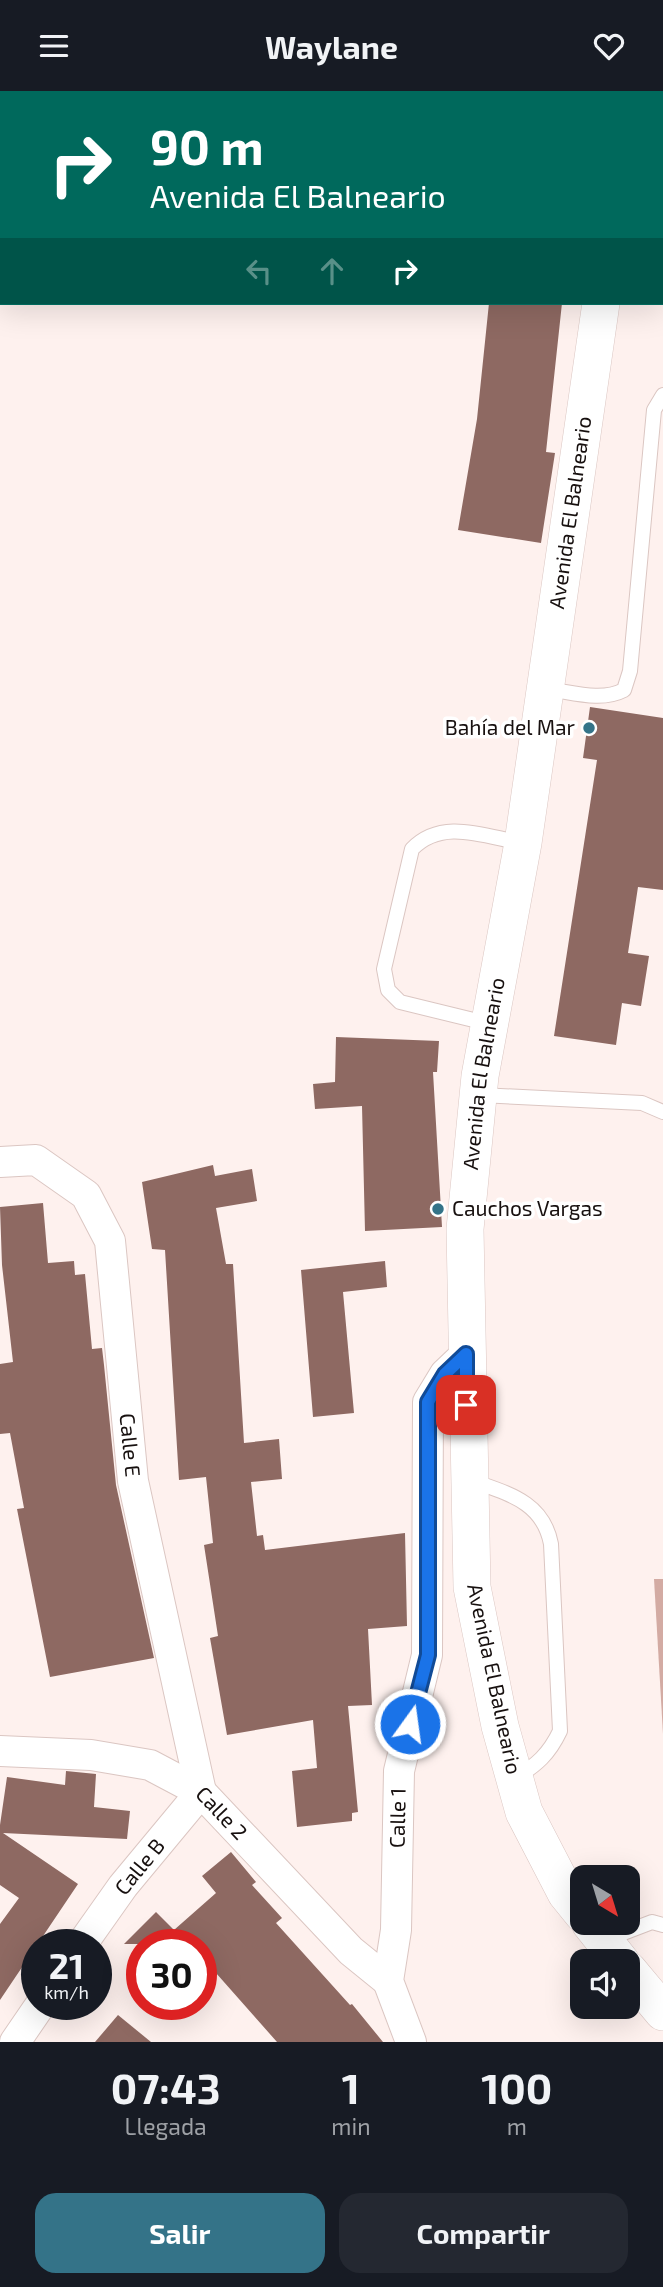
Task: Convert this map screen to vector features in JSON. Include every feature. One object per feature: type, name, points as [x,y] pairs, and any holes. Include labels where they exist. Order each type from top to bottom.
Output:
[{"type":"street","name":"Avenida El Balneario","points":[[570,1898],[524,1812],[514,1779],[472,1587],[465,1229],[478,1095],[523,843],[547,689],[601,305]]},
{"type":"street","name":"Calle E","points":[[0,1162],[37,1160],[86,1195],[110,1241],[133,1481],[201,1792]]},
{"type":"street","name":"Calle 1","points":[[411,2042],[388,1981],[396,1930],[399,1771],[428,1655],[428,1402],[445,1374],[466,1354]]},
{"type":"street","name":"Calle 2","points":[[0,1751],[91,1755],[150,1765],[201,1792],[351,1951],[388,1981]]},
{"type":"street","name":"Calle B","points":[[93,1929],[123,1886],[201,1792]]},
{"type":"street","points":[[640,1985],[663,2012]]},
{"type":"street","points":[[15,2042],[30,2020]]},
{"type":"lane","points":[[547,689],[600,696],[612,696],[624,690],[630,671],[654,409],[663,395]]},
{"type":"lane","points":[[490,1024],[400,1002],[388,990],[384,969],[412,849],[425,836],[443,830],[523,843]]},
{"type":"lane","points":[[478,1095],[642,1103],[663,1112]]},
{"type":"lane","points":[[468,1479],[530,1504],[545,1523],[551,1544],[560,1731],[550,1751],[536,1765],[514,1779]]},
{"type":"lane","points":[[640,1925],[652,1922],[663,1925]]},
{"type":"shaded area","points":[[654,1579],[663,1579],[663,1734]]},
{"type":"building","points":[[489,305],[562,305],[546,452],[555,453],[541,543],[458,530],[477,419]]},
{"type":"building","points":[[590,707],[663,718],[663,890],[638,887],[628,953],[649,956],[641,1006],[622,1003],[616,1045],[554,1036],[597,760],[583,758]]},
{"type":"building","points":[[336,1037],[439,1041],[437,1072],[433,1072],[442,1227],[365,1231],[362,1106],[315,1109],[313,1084],[335,1082]]},
{"type":"building","points":[[213,1165],[215,1176],[252,1169],[257,1201],[216,1208],[226,1264],[233,1264],[244,1443],[279,1439],[282,1479],[251,1482],[257,1536],[263,1535],[265,1550],[405,1533],[407,1626],[368,1629],[372,1705],[348,1706],[358,1812],[352,1813],[352,1821],[297,1827],[292,1771],[317,1768],[313,1720],[227,1735],[210,1638],[218,1636],[204,1545],[213,1543],[206,1477],[179,1480],[165,1250],[152,1249],[142,1182]]},
{"type":"building","points":[[43,1203],[48,1263],[74,1261],[75,1275],[85,1274],[92,1349],[102,1348],[116,1485],[154,1658],[50,1677],[17,1509],[24,1508],[10,1433],[0,1434],[0,1364],[13,1362],[2,1265],[0,1207]]},
{"type":"building","points":[[385,1261],[387,1287],[343,1292],[354,1413],[313,1417],[301,1270]]},
{"type":"building","points":[[66,1771],[96,1774],[94,1807],[130,1811],[127,1839],[3,1833],[78,1884],[48,1929],[21,1929],[21,1969],[0,2000],[0,1924],[19,1898],[0,1885],[0,1825],[7,1777],[65,1785]]},
{"type":"building","points":[[231,1852],[256,1882],[252,1885],[282,1918],[276,1923],[350,2005],[352,2004],[383,2042],[277,2042],[217,1974],[217,1929],[175,1929],[216,1893],[202,1876]]},
{"type":"building","points":[[156,1912],[173,1929],[139,1929]]},
{"type":"building","points":[[118,2015],[151,2042],[95,2042]]},
{"type":"place","name":"Bahía del Mar","points":[[589,728]]},
{"type":"place","name":"Cauchos Vargas","points":[[438,1209]]},
{"type":"route","points":[[410,1724],[428,1655],[428,1402],[445,1374],[466,1354],[466,1405]]}]
